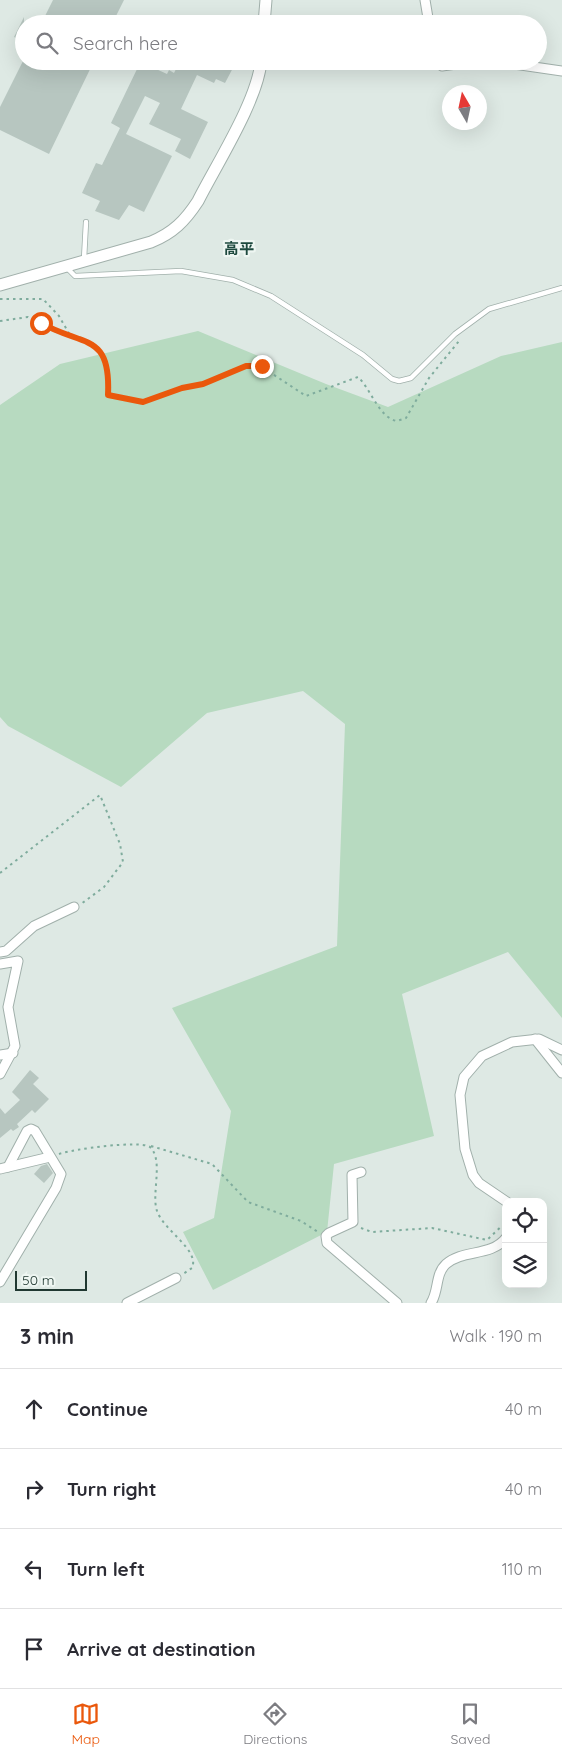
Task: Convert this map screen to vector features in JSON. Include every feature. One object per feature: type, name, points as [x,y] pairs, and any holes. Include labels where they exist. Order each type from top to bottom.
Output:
[{"type":"street","points":[[265,15],[266,0]]},
{"type":"street","points":[[426,0],[428,15]]},
{"type":"street","points":[[547,69],[562,71]]},
{"type":"street","points":[[0,285],[167,236],[189,215],[248,104],[257,84],[259,70]]},
{"type":"street","points":[[0,952],[6,951],[34,926],[74,907]]},
{"type":"street","points":[[0,964],[18,961],[4,1007],[15,1046],[13,1053],[0,1074]]},
{"type":"street","points":[[535,1039],[562,1073]]},
{"type":"street","points":[[502,1199],[479,1183],[473,1175],[465,1149],[460,1095],[464,1077],[482,1056],[512,1042],[535,1039],[562,1050]]},
{"type":"street","points":[[0,1055],[13,1053]]},
{"type":"street","points":[[0,1282],[61,1174],[35,1131],[31,1129],[27,1131],[4,1168]]},
{"type":"street","points":[[4,1168],[50,1157]]},
{"type":"street","points":[[361,1172],[352,1175],[353,1222],[329,1232],[326,1238],[327,1243],[397,1303]]},
{"type":"street","points":[[431,1303],[442,1269],[446,1264],[462,1256],[497,1246],[502,1242]]},
{"type":"street","points":[[127,1303],[176,1278]]},
{"type":"lane","points":[[84,260],[86,222]]},
{"type":"lane","points":[[64,266],[75,276],[181,271],[233,280],[271,296],[363,355],[392,380],[399,381],[411,378],[459,331],[489,309],[562,288]]},
{"type":"path","points":[[0,299],[43,299],[59,316],[71,337]]},
{"type":"path","points":[[0,321],[28,317],[71,337],[82,338],[96,345],[105,358],[109,377],[108,395],[143,402],[182,388],[203,384],[246,366],[262,366],[306,396],[358,377],[386,416],[397,422],[406,418],[429,378],[459,341],[459,331]]},
{"type":"path","points":[[0,873],[100,795],[120,844],[123,862],[104,887],[74,907]]},
{"type":"path","points":[[50,1157],[81,1148],[141,1143],[212,1164],[248,1202],[301,1221],[326,1238]]},
{"type":"path","points":[[150,1146],[155,1156],[157,1211],[168,1230],[185,1245],[193,1257],[192,1268],[176,1278]]},
{"type":"path","points":[[353,1222],[366,1232],[432,1228],[487,1240],[502,1226]]},
{"type":"green space","points":[[198,331],[326,384],[388,407],[501,356],[562,342],[562,1018],[508,952],[402,994],[434,1136],[334,1164],[327,1232],[213,1290],[183,1232],[214,1218],[231,1111],[172,1008],[337,946],[345,724],[303,691],[207,713],[121,787],[8,726],[0,717],[0,405],[60,364]]},
{"type":"building","points":[[53,0],[124,0],[116,15],[46,15]]},
{"type":"building","points":[[18,70],[90,70],[49,154],[0,130],[0,107]]},
{"type":"building","points":[[137,70],[158,70],[167,74],[169,70],[174,73],[176,70],[232,70],[225,83],[216,79],[214,83],[197,75],[181,109],[208,122],[190,159],[175,151],[181,139],[149,124],[160,103],[145,96],[126,134],[172,156],[144,212],[129,205],[119,220],[95,211],[100,201],[82,193],[96,163],[102,165],[120,128],[111,123]]},
{"type":"building","points":[[30,1070],[39,1078],[33,1084],[49,1099],[35,1113],[32,1110],[17,1124],[19,1127],[13,1131],[11,1129],[0,1138],[0,1108],[5,1114],[20,1100],[12,1092]]},
{"type":"building","points":[[47,1164],[53,1173],[44,1183],[34,1174],[41,1166]]},
{"type":"district","name":"高平","points":[[239,248]]},
{"type":"route","points":[[41,323],[58,333],[82,338],[96,345],[105,358],[109,377],[108,395],[143,402],[182,388],[203,384],[246,366],[262,366]]}]
